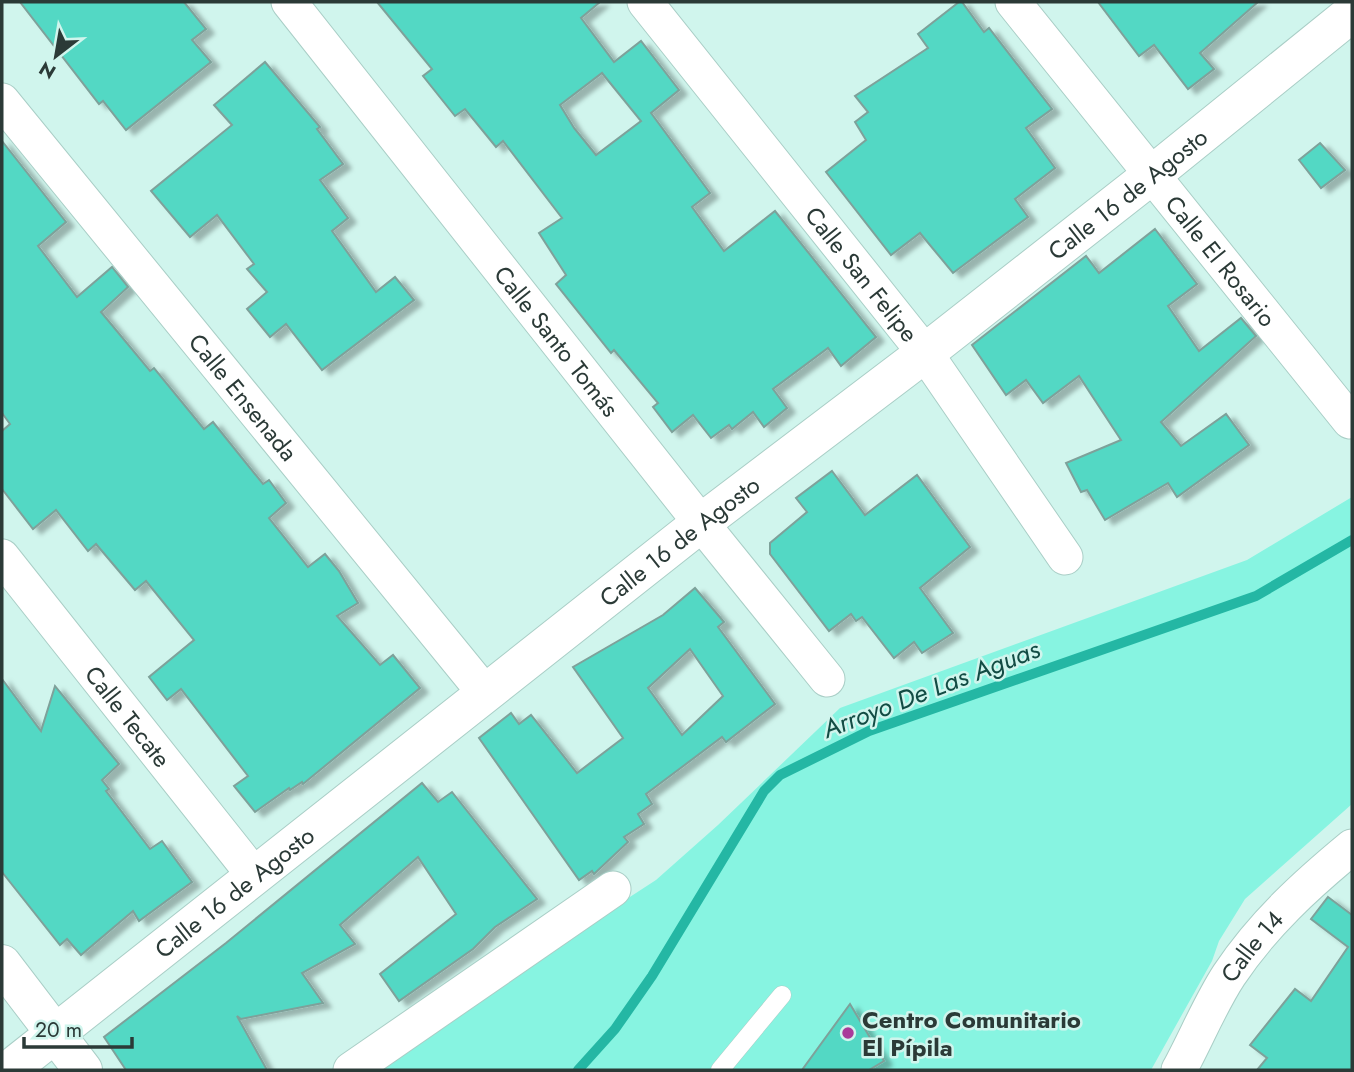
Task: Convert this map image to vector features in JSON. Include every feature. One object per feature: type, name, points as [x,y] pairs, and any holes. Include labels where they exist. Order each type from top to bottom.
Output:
[{"type":"street","name":"Calle Santo Tomás","points":[[289,2],[827,679]]},
{"type":"street","name":"Calle San Felipe","points":[[645,2],[925,353],[1065,557]]},
{"type":"street","name":"Calle El Rosario","points":[[1013,2],[1350,421]]},
{"type":"street","name":"Calle 16 de Agosto","points":[[9,1070],[701,523],[925,353],[1153,174],[1352,13]]},
{"type":"street","name":"Calle Ensenada","points":[[2,101],[485,693]]},
{"type":"street","name":"Calle Tecate","points":[[2,557],[254,875]]},
{"type":"street","name":"Calle 14","points":[[1179,1070],[1228,977],[1256,937],[1301,890],[1352,847]]},
{"type":"street","points":[[351,1070],[613,889]]},
{"type":"street","points":[[2,964],[83,1070]]},
{"type":"lane","points":[[720,1070],[782,995]]},
{"type":"green space","points":[[1352,497],[1352,804],[1245,899],[1219,941],[1212,961],[1151,1070],[364,1070],[656,880],[718,825],[840,708],[1247,560]]},
{"type":"building","points":[[20,2],[184,2],[206,29],[192,40],[211,62],[126,130],[103,101],[99,104]]},
{"type":"building","points":[[377,2],[600,2],[581,18],[614,62],[641,41],[679,90],[651,113],[710,193],[692,207],[724,251],[775,211],[876,337],[841,366],[828,348],[773,389],[787,408],[764,427],[753,412],[732,429],[729,425],[711,438],[693,415],[672,432],[653,407],[658,403],[614,350],[611,353],[556,284],[566,275],[539,233],[562,218],[503,141],[496,147],[465,109],[455,116],[423,76],[432,69]],"holes":[[[602,73],[641,121],[596,155],[560,105]]]},
{"type":"building","points":[[962,2],[984,32],[989,28],[1052,109],[1026,128],[1055,168],[1015,199],[1028,217],[953,273],[920,233],[891,255],[826,172],[866,140],[855,122],[868,112],[855,96],[928,48],[918,34]]},
{"type":"building","points":[[1098,2],[1258,2],[1200,53],[1214,69],[1188,89],[1154,45],[1139,56]]},
{"type":"building","points":[[265,62],[320,127],[317,129],[343,164],[320,180],[348,218],[332,231],[376,292],[395,277],[414,300],[322,370],[286,324],[270,337],[247,309],[267,292],[247,269],[254,264],[217,215],[190,237],[151,191],[232,125],[214,105]]},
{"type":"building","points":[[2,141],[66,222],[38,246],[77,297],[112,267],[128,287],[101,312],[150,371],[154,368],[204,429],[213,422],[263,484],[269,480],[286,503],[269,518],[308,567],[325,554],[339,571],[358,603],[337,616],[380,665],[393,655],[420,688],[303,784],[302,782],[290,790],[289,788],[255,812],[234,786],[248,776],[181,689],[167,700],[149,677],[194,640],[146,581],[135,590],[96,544],[88,551],[56,510],[33,529],[2,489],[2,431],[10,424],[2,413]]},
{"type":"building","points":[[1320,143],[1345,170],[1321,188],[1299,160]]},
{"type":"building","points":[[1155,229],[1197,284],[1168,306],[1199,351],[1241,318],[1256,336],[1161,422],[1181,446],[1226,414],[1249,445],[1177,497],[1168,483],[1105,520],[1087,490],[1081,492],[1066,463],[1121,440],[1079,376],[1043,403],[1026,380],[1006,395],[972,345],[1086,256],[1099,273]]},
{"type":"building","points":[[832,471],[865,515],[917,475],[970,547],[920,588],[953,633],[922,653],[914,642],[894,658],[862,617],[856,621],[851,614],[829,631],[770,554],[770,543],[807,512],[796,498]]},
{"type":"building","points":[[695,588],[724,622],[718,627],[775,704],[726,742],[722,737],[646,794],[652,804],[638,814],[644,824],[624,837],[628,842],[594,874],[592,871],[579,880],[479,738],[511,713],[519,724],[531,715],[577,773],[623,738],[573,667],[663,615]],"holes":[[[690,649],[723,696],[682,735],[648,688]]]},
{"type":"building","points":[[2,679],[41,731],[55,686],[119,764],[102,780],[109,789],[106,791],[150,849],[162,841],[192,882],[139,921],[133,911],[81,955],[67,939],[60,945],[2,872]]},
{"type":"building","points":[[422,783],[438,802],[452,792],[537,899],[495,927],[473,949],[399,1001],[380,974],[456,914],[418,857],[340,925],[355,944],[302,973],[323,1003],[241,1019],[237,1016],[267,1070],[126,1070],[104,1037],[226,943]]},
{"type":"building","points":[[1328,897],[1352,915],[1352,1070],[1257,1070],[1267,1058],[1250,1045],[1295,989],[1311,1001],[1348,947],[1311,919]]},
{"type":"building","name":"Centro Comunitario El Pípila","points":[[850,1004],[884,1061],[869,1070],[802,1070]]},
{"type":"waterway","name":"Arroyo De Las Aguas","points":[[578,1070],[615,1029],[652,976],[764,791],[780,775],[869,731],[1256,596],[1352,540]]},
{"type":"place","name":"Centro Comunitario El Pípila","points":[[848,1033]]}]
